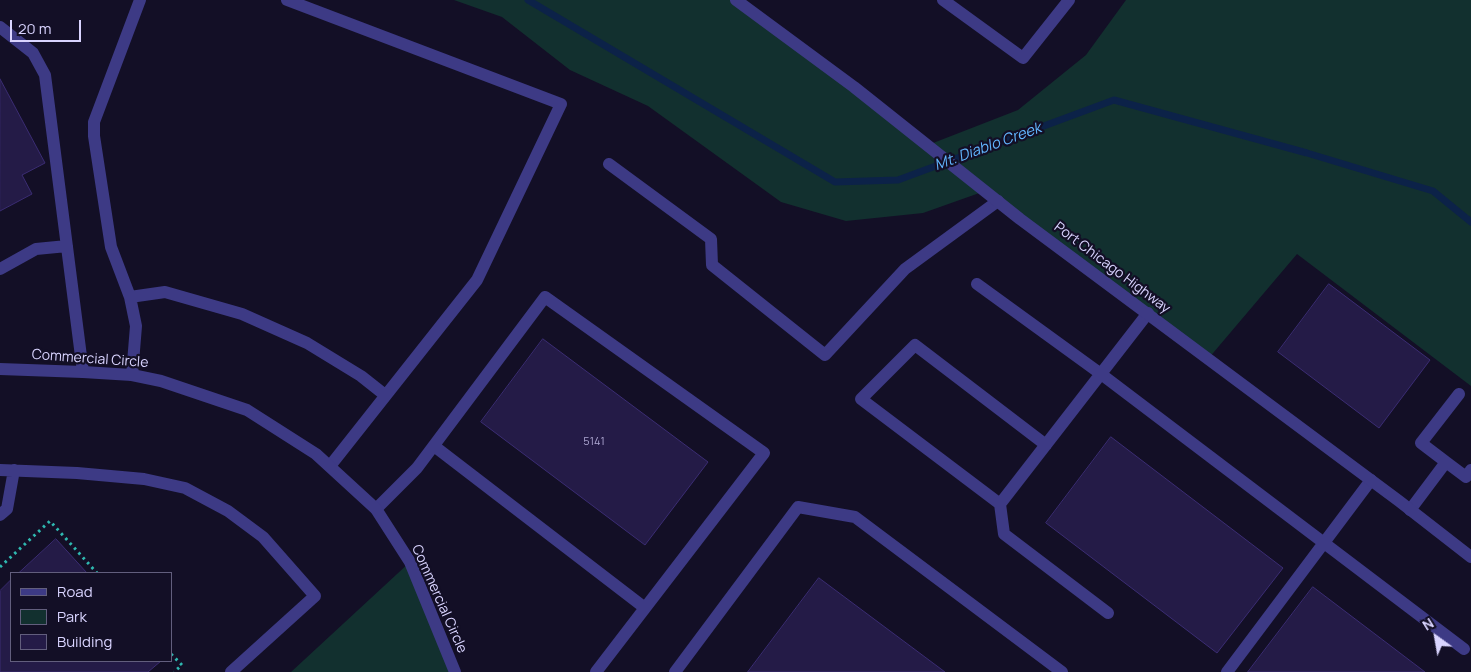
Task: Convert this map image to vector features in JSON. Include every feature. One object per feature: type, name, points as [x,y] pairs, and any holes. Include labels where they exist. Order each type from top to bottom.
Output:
[{"type":"street","points":[[132,375],[136,326],[130,296],[111,247],[94,136],[94,122],[140,0]]},
{"type":"street","points":[[287,0],[561,104],[477,280],[330,466]]},
{"type":"street","name":"Port Chicago Highway","points":[[736,0],[854,87],[1020,219],[1371,480],[1471,557]]},
{"type":"street","points":[[943,0],[1023,58],[1069,0]]},
{"type":"street","points":[[0,27],[33,53],[45,75],[83,372]]},
{"type":"street","points":[[609,164],[711,240],[712,265],[825,355],[905,269],[998,201]]},
{"type":"street","points":[[0,269],[36,249],[66,246]]},
{"type":"street","points":[[978,284],[1101,374],[1464,649]]},
{"type":"street","points":[[130,296],[165,292],[242,314],[306,343],[361,376],[386,395]]},
{"type":"street","points":[[376,509],[417,468],[544,297],[764,453],[596,672]]},
{"type":"street","points":[[1108,613],[1004,534],[1000,504],[1148,314]]},
{"type":"street","points":[[1000,504],[861,400],[915,344],[1046,445]]},
{"type":"street","name":"Commercial Circle","points":[[0,368],[132,375],[161,381],[247,410],[316,454],[376,509],[410,562],[455,672]]},
{"type":"street","points":[[1459,394],[1421,443],[1466,477],[1471,470]]},
{"type":"street","points":[[434,446],[645,608]]},
{"type":"street","points":[[1410,510],[1446,462]]},
{"type":"street","points":[[0,470],[77,472],[144,478],[185,488],[228,511],[263,537],[315,596],[231,672]]},
{"type":"street","points":[[0,515],[7,509],[14,470]]},
{"type":"street","points":[[1227,672],[1371,480]]},
{"type":"street","points":[[675,672],[798,507],[855,517],[1062,672]]},
{"type":"path","points":[[0,567],[50,521],[96,572]]},
{"type":"path","points":[[172,655],[182,665],[174,672]]},
{"type":"green space","points":[[454,0],[736,0],[928,145],[1018,110],[1086,55],[1126,0],[1471,0],[1471,386],[1297,254],[1208,359],[985,191],[923,213],[846,221],[781,202],[648,106],[570,70],[502,17]]},
{"type":"green space","points":[[410,562],[455,672],[291,672]]},
{"type":"building","points":[[0,79],[45,163],[22,175],[32,194],[0,211]]},
{"type":"building","points":[[1329,284],[1430,360],[1379,428],[1278,352]]},
{"type":"building","points":[[543,339],[708,462],[645,545],[481,422]]},
{"type":"building","points":[[1111,437],[1283,568],[1217,653],[1046,523]]},
{"type":"building","points":[[56,539],[86,572],[20,572]]},
{"type":"building","points":[[819,578],[945,672],[748,672]]},
{"type":"building","points":[[10,581],[10,662],[160,662],[148,672],[0,672],[0,591]]},
{"type":"building","points":[[1313,587],[1425,672],[1248,672]]},
{"type":"waterway","name":"Mt. Diablo Creek","points":[[528,0],[835,182],[898,180],[1114,100],[1307,153],[1433,191],[1471,222]]}]
